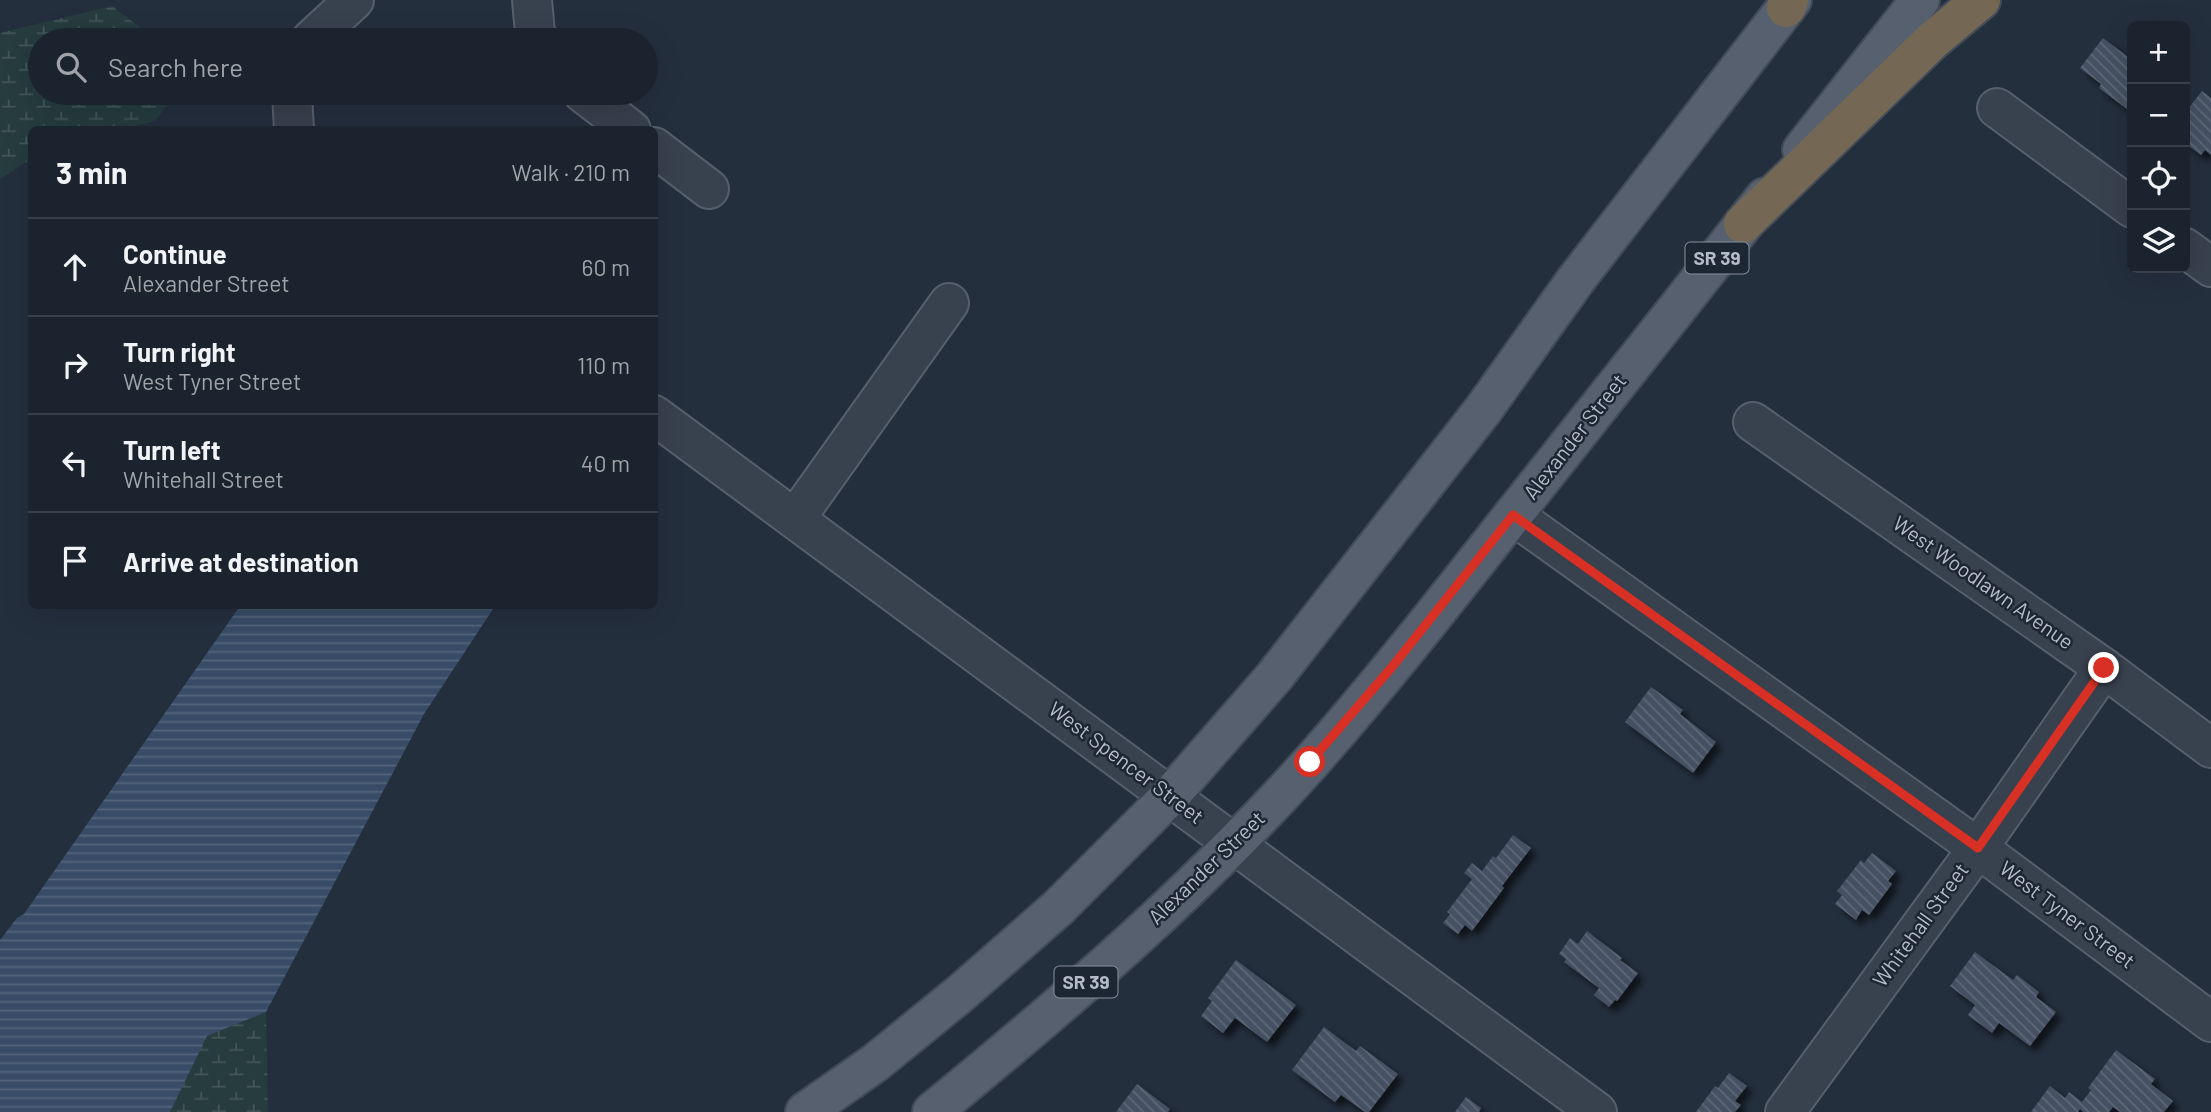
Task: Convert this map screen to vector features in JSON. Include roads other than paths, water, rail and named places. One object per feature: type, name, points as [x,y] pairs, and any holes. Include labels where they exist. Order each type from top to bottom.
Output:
[{"type":"highway","points":[[1744,224],[1933,40],[1981,0]]},
{"type":"main road","name":"Alexander Street","points":[[932,1112],[1048,1016],[1234,844],[1310,762],[1392,667],[1920,0]]},
{"type":"main road","points":[[805,1112],[875,1063],[961,993],[1058,908],[1170,796],[1291,655],[1483,410],[1575,281],[1789,3]]},
{"type":"street","points":[[323,28],[354,0]]},
{"type":"street","points":[[532,0],[535,28]]},
{"type":"street","points":[[293,105],[294,126]]},
{"type":"street","points":[[599,105],[626,126]]},
{"type":"street","points":[[1997,108],[2127,204]]},
{"type":"street","points":[[658,150],[709,189]]},
{"type":"street","points":[[2190,251],[2211,267]]},
{"type":"street","points":[[795,519],[949,303]]},
{"type":"street","name":"West Spencer Street","points":[[658,418],[1597,1112]]},
{"type":"street","name":"West Woodlawn Avenue","points":[[1753,422],[2104,668],[2211,748]]},
{"type":"street","name":"West Tyner Street","points":[[1513,515],[1978,848],[2211,1022]]},
{"type":"street","name":"Whitehall Street","points":[[1785,1112],[1978,848],[2104,668]]},
{"type":"water","points":[[238,609],[493,609],[424,714],[266,1012],[207,1036],[170,1112],[0,1112],[0,940],[17,918],[24,914]]}]
